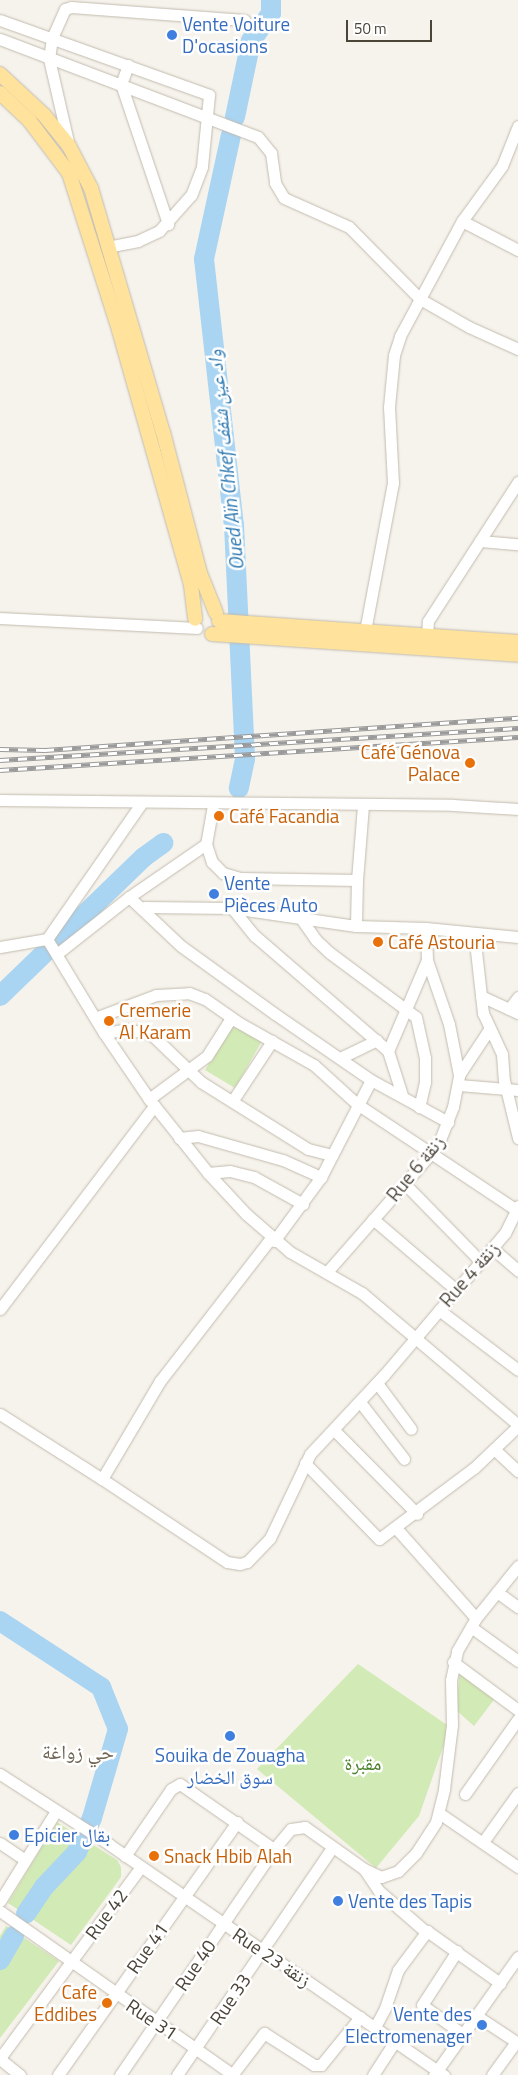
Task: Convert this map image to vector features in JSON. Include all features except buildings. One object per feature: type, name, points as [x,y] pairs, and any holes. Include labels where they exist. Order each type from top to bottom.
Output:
[{"type":"main road","points":[[0,74],[44,115],[69,146],[91,188],[164,432],[200,573],[225,623]]},
{"type":"main road","points":[[0,93],[29,120],[69,173],[120,330],[191,585],[196,623],[203,634],[212,634],[225,623]]},
{"type":"main road","points":[[196,623],[204,610],[225,623],[263,632],[518,655]]},
{"type":"main road","points":[[263,632],[365,631],[518,642]]},
{"type":"street","points":[[69,146],[49,58],[52,38],[61,15],[71,7],[245,20]]},
{"type":"street","points":[[0,20],[209,96],[202,167],[191,196],[168,224],[138,241],[108,246]]},
{"type":"street","points":[[0,40],[258,137],[271,153],[275,183],[284,198],[350,227],[420,299],[469,327],[518,349]]},
{"type":"street","points":[[128,65],[121,84],[168,224]]},
{"type":"street","points":[[365,631],[393,483],[389,407],[394,355],[400,336],[462,221],[502,166],[518,126]]},
{"type":"street","points":[[462,221],[518,250]]},
{"type":"street","points":[[427,635],[428,621],[518,482]]},
{"type":"street","points":[[480,541],[518,544]]},
{"type":"street","points":[[0,618],[196,623]]},
{"type":"street","points":[[0,800],[141,804],[363,805],[518,809]]},
{"type":"street","points":[[0,958],[4,947],[47,939],[141,804]]},
{"type":"street","points":[[213,805],[206,844],[212,862],[223,873],[240,878],[357,880]]},
{"type":"street","points":[[356,926],[357,880],[363,805]]},
{"type":"street","points":[[57,952],[129,897],[206,844]]},
{"type":"street","points":[[129,897],[144,907],[181,946],[370,1080],[402,1095],[448,1122]]},
{"type":"street","points":[[144,907],[232,908],[302,920],[356,926],[426,928],[518,937]]},
{"type":"street","points":[[232,908],[255,936],[388,1051],[402,1095]]},
{"type":"street","points":[[302,920],[316,940],[330,953],[407,1008],[416,1017],[420,1026],[425,1058],[425,1082],[419,1106]]},
{"type":"street","name":"Rue 6 زنقة","points":[[327,1272],[438,1145],[448,1122],[459,1080],[449,1024],[427,960],[426,928]]},
{"type":"street","points":[[474,933],[481,996],[490,1028],[502,1054],[506,1087],[518,1138]]},
{"type":"street","points":[[47,939],[57,952],[104,1033],[152,1102],[208,1173],[273,1240],[362,1293],[518,1426],[494,1449],[417,1514],[383,1538],[377,1538],[306,1463]]},
{"type":"street","points":[[388,1051],[427,960]]},
{"type":"street","points":[[95,1018],[130,1002],[175,992],[189,993],[205,999],[231,1018],[314,1065],[357,1104],[518,1209]]},
{"type":"street","points":[[481,996],[513,1011],[518,997]]},
{"type":"street","points":[[0,1309],[152,1102],[187,1071],[208,1056],[231,1018]]},
{"type":"street","points":[[490,1028],[459,1080],[518,1090]]},
{"type":"street","points":[[104,1033],[112,1030],[141,1030],[152,1035],[187,1071],[308,1149],[332,1155]]},
{"type":"street","points":[[340,1058],[377,1040]]},
{"type":"street","points":[[233,1100],[272,1041]]},
{"type":"street","points":[[102,1479],[160,1381],[322,1178],[370,1080]]},
{"type":"street","points":[[179,1138],[198,1136],[283,1160],[322,1178]]},
{"type":"street","points":[[208,1173],[230,1171],[254,1177],[303,1204]]},
{"type":"street","points":[[404,1183],[480,1261]]},
{"type":"street","name":"Rue 4 زنقة","points":[[0,1414],[227,1562],[240,1564],[252,1558],[270,1538],[297,1487],[306,1463],[318,1444],[360,1402],[415,1339],[492,1248],[512,1222],[518,1209]]},
{"type":"street","points":[[373,1219],[456,1290]]},
{"type":"street","points":[[492,1248],[518,1271]]},
{"type":"street","points":[[439,1310],[518,1370]]},
{"type":"street","points":[[377,1383],[411,1428]]},
{"type":"street","points":[[360,1402],[404,1460]]},
{"type":"street","points":[[334,1430],[417,1514]]},
{"type":"street","points":[[494,1449],[518,1471]]},
{"type":"street","points":[[396,1528],[474,1622],[518,1661]]},
{"type":"street","points":[[332,1848],[364,1869],[381,1877],[398,1871],[427,1838],[439,1813],[451,1738],[453,1662],[474,1622],[518,1566]]},
{"type":"street","points":[[497,1592],[518,1607]]},
{"type":"street","points":[[453,1662],[517,1706]]},
{"type":"street","points":[[465,1794],[518,1719]]},
{"type":"street","name":"Rue 23 زنقة","points":[[0,1774],[101,1839],[140,1868],[375,2027],[439,2073]]},
{"type":"street","points":[[125,1856],[177,1784],[187,1786],[274,1849]]},
{"type":"street","points":[[483,1842],[518,1793]]},
{"type":"street","points":[[0,1901],[56,1811]]},
{"type":"street","points":[[439,1813],[518,1867]]},
{"type":"street","name":"Rue 41","points":[[58,2075],[237,1822]]},
{"type":"street","name":"Rue 40","points":[[120,2075],[274,1849],[288,1832],[297,1826],[305,1828],[332,1848]]},
{"type":"street","points":[[0,1843],[25,1860]]},
{"type":"street","name":"Rue 33","points":[[177,2075],[332,1848]]},
{"type":"street","name":"Rue 42","points":[[0,2059],[140,1868]]},
{"type":"street","points":[[364,1869],[378,1891],[426,1932],[457,1951],[500,1983]]},
{"type":"street","name":"Rue 31","points":[[0,1911],[232,2075]]},
{"type":"street","points":[[375,2027],[385,2008],[398,1970],[426,1932]]},
{"type":"street","points":[[457,1951],[422,2004],[464,2034]]},
{"type":"street","points":[[439,2073],[518,1957]]},
{"type":"street","points":[[477,2016],[517,2042],[492,2075]]},
{"type":"street","points":[[232,2075],[264,2033],[314,2065],[321,2065],[360,2017]]},
{"type":"street","points":[[372,2075],[395,2041]]},
{"type":"street","points":[[0,2059],[20,2075]]},
{"type":"green space","points":[[233,1023],[262,1041],[235,1088],[205,1070]]},
{"type":"green space","name":"مقبرة","points":[[358,1664],[450,1727],[419,1816],[376,1868],[257,1769]]},
{"type":"green space","points":[[460,1670],[496,1697],[474,1726],[456,1710]]},
{"type":"green space","points":[[57,1822],[117,1860],[121,1867],[121,1877],[71,1945],[8,1903]]},
{"type":"green space","points":[[6,1926],[59,1961],[0,2038],[0,1936]]},
{"type":"waterway","name":"Oued Aïn Chkef واد عين شقف","points":[[235,117],[251,41],[271,13],[271,0]]},
{"type":"waterway","name":"Oued Aïn Chkef واد عين شقف","points":[[231,135],[204,259],[234,525],[245,759],[239,788]]},
{"type":"waterway","name":"Oued Aïn Chkef واد عين شقف","points":[[0,996],[144,857],[163,843]]},
{"type":"waterway","points":[[0,1621],[101,1687],[118,1729],[92,1818],[77,1852],[44,1887],[26,1914]]},
{"type":"waterway","points":[[0,1960],[14,1936]]},
{"type":"railway","points":[[0,749],[45,750],[518,718]]},
{"type":"railway","points":[[0,760],[518,728]]},
{"type":"railway","points":[[0,770],[518,737]]},
{"type":"place","name":"Vente Voiture D'ocasions","points":[[172,35]]},
{"type":"place","name":"Café Génova Palace","points":[[470,763]]},
{"type":"place","name":"Café Facandia","points":[[219,816]]},
{"type":"place","name":"Vente Pièces Auto","points":[[214,894]]},
{"type":"place","name":"Café Astouria","points":[[378,942]]},
{"type":"place","name":"Cremerie Al Karam","points":[[109,1021]]},
{"type":"place","name":"Souika de Zouagha سوق الخضار","points":[[230,1736]]},
{"type":"place","name":"Epicier بقال","points":[[14,1835]]},
{"type":"place","name":"Snack Hbib Alah","points":[[154,1856]]},
{"type":"place","name":"Vente des Tapis","points":[[338,1901]]},
{"type":"place","name":"Cafe Eddibes","points":[[107,2003]]},
{"type":"place","name":"Vente des Electromenager","points":[[482,2025]]},
{"type":"district","name":"حي زواغة","points":[[78,1751]]}]
